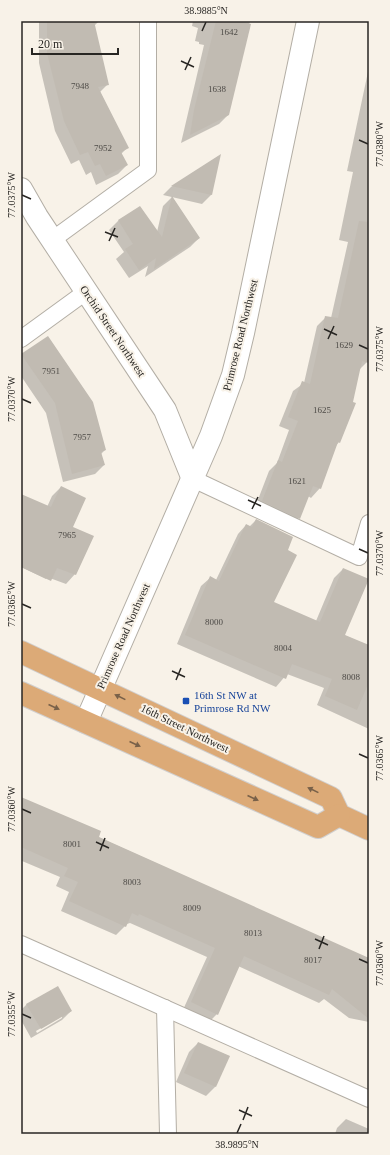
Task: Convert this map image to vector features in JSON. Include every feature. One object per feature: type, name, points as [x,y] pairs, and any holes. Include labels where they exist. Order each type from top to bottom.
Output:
[{"type":"main road","name":"16th Street Northwest","points":[[21,652],[331,798],[339,815]]},
{"type":"main road","points":[[21,693],[318,827],[339,815],[369,828]]},
{"type":"street","name":"Primrose Road Northwest","points":[[86,722],[215,426],[238,354],[308,21]]},
{"type":"street","name":"Orchid Street Northwest","points":[[21,189],[52,240],[165,410],[193,479]]},
{"type":"lane","points":[[52,240],[148,170],[148,21]]},
{"type":"lane","points":[[21,338],[87,291]]},
{"type":"lane","points":[[193,479],[359,557],[369,523]]},
{"type":"lane","points":[[21,944],[369,1099]]},
{"type":"lane","points":[[164,1008],[168,1134]]},
{"type":"building","points":[[47,21],[94,21],[109,85],[98,87],[129,148],[121,152],[128,165],[106,176],[100,164],[95,166],[88,152],[80,155],[64,121],[47,53]]},
{"type":"building","points":[[216,21],[238,21],[251,24],[229,115],[190,135],[194,110]]},
{"type":"building","points":[[221,154],[212,195],[171,186]]},
{"type":"building","points":[[172,196],[200,238],[154,269],[156,258],[139,270],[125,249],[133,244],[118,220],[140,206],[162,237]]},
{"type":"building","points":[[359,221],[369,222],[369,363],[362,361],[353,402],[356,403],[340,443],[338,442],[321,489],[313,486],[300,519],[262,501],[278,460],[282,462],[298,421],[288,417],[302,381],[310,384],[325,316],[338,318]]},
{"type":"building","points":[[48,336],[93,402],[106,450],[101,452],[105,465],[72,474],[55,403],[21,354]]},
{"type":"building","points":[[61,486],[86,498],[73,527],[94,536],[76,575],[57,568],[51,581],[21,567],[21,494],[51,507]]},
{"type":"building","points":[[256,519],[293,537],[288,550],[297,555],[274,602],[320,622],[343,568],[369,579],[345,635],[369,645],[369,682],[357,710],[325,696],[332,679],[292,664],[286,679],[185,635],[210,576],[219,581],[246,524],[252,527]]},
{"type":"building","points":[[21,797],[101,831],[99,837],[369,958],[369,1019],[332,989],[329,995],[244,956],[218,1015],[191,1002],[215,948],[139,914],[138,916],[132,913],[126,927],[69,901],[78,882],[64,876],[68,868],[21,847]]},
{"type":"building","points":[[58,986],[72,1011],[41,1029],[26,1004]]},
{"type":"building","points":[[198,1042],[230,1056],[216,1087],[184,1073]]},
{"type":"place","name":"16th St NW at Primrose Rd NW","points":[[186,701]]}]
